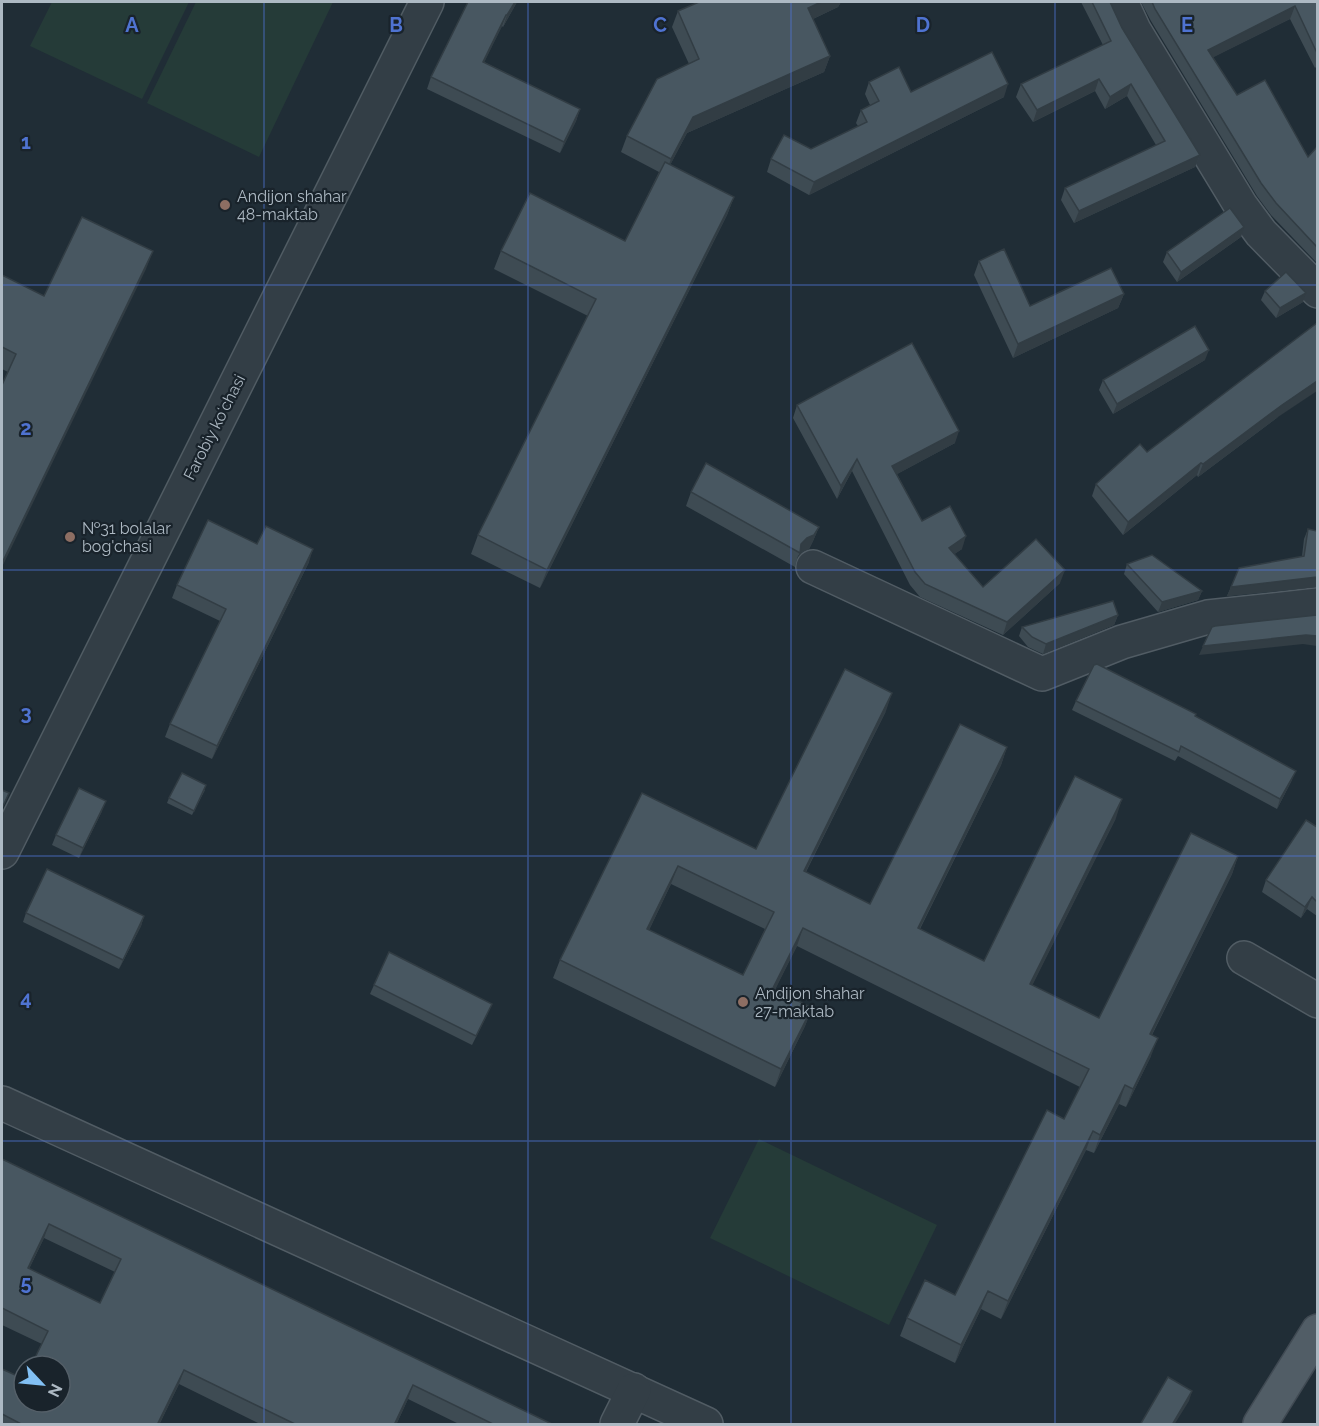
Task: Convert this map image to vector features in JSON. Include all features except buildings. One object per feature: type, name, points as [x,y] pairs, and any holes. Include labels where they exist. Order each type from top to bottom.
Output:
[{"type":"main road","points":[[1260,1425],[1317,1331]]},
{"type":"street","name":"Farobiy koʻchasi","points":[[2,852],[427,2]]},
{"type":"street","points":[[1121,2],[1134,30],[1240,206],[1261,233],[1317,291]]},
{"type":"street","points":[[813,567],[1042,674],[1122,642],[1208,617],[1317,605]]},
{"type":"street","points":[[1244,958],[1317,1002]]},
{"type":"street","points":[[2,1103],[634,1390],[706,1425]]},
{"type":"street","points":[[617,1425],[634,1390]]},
{"type":"green space","points":[[52,2],[189,2],[142,99],[30,46]]},
{"type":"green space","points":[[196,2],[333,2],[259,157],[147,103]]},
{"type":"green space","points":[[759,1139],[937,1225],[889,1325],[710,1238]]},
{"type":"place","name":"Andijon shahar 48-maktab","points":[[225,205]]},
{"type":"place","name":"№31 bolalar bog'chasi","points":[[70,537]]},
{"type":"place","name":"Andijon shahar 27-maktab","points":[[743,1002]]}]
